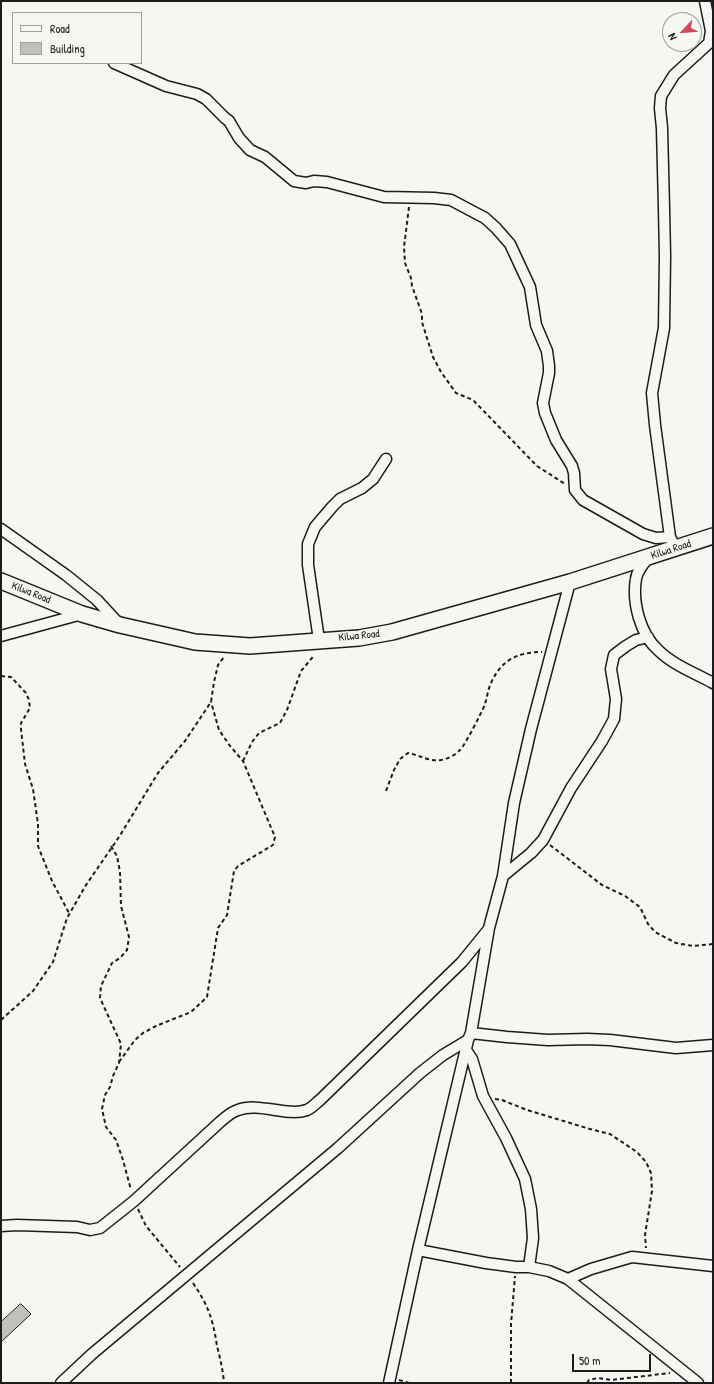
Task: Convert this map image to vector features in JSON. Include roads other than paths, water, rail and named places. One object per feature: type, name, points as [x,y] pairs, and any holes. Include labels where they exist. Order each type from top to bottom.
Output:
[{"type":"highway","name":"Kilwa Road","points":[[1,581],[82,614],[120,624],[195,642],[250,646],[359,638],[392,632],[570,582],[648,558],[673,543],[713,536]]},
{"type":"street","points":[[116,64],[166,86],[197,94],[206,98],[229,121],[239,138],[250,150],[265,157],[294,181],[306,183],[314,181],[327,182],[384,197],[451,200],[484,218],[496,228],[510,244],[530,287],[536,325],[546,351],[550,373],[543,403],[545,413],[556,440],[572,466],[574,474],[574,490],[583,500],[643,534],[673,543],[655,425],[652,393],[664,328],[664,216],[662,128],[660,108],[661,96],[674,75],[709,43],[711,31],[705,1]]},
{"type":"street","points":[[319,640],[308,565],[308,544],[315,527],[332,507],[340,499],[362,488],[373,479],[386,459]]},
{"type":"street","points":[[1,529],[66,575],[97,600],[120,624]]},
{"type":"street","points":[[648,558],[639,569],[636,578],[635,596],[641,627],[657,650],[674,663],[713,683]]},
{"type":"street","points":[[389,1383],[418,1250],[468,1041],[489,928],[503,876],[514,803],[530,729],[570,582]]},
{"type":"street","points":[[1,636],[82,614]]},
{"type":"street","points":[[503,876],[531,853],[543,840],[571,788],[602,741],[614,719],[616,699],[611,669],[614,655],[636,640],[648,637]]},
{"type":"street","points":[[1,1226],[17,1225],[77,1227],[90,1230],[100,1228],[134,1201],[231,1113],[240,1109],[260,1108],[299,1112],[308,1110],[462,962],[489,928]]},
{"type":"street","points":[[62,1383],[92,1354],[338,1148],[420,1073],[443,1055],[468,1041],[507,1037],[548,1040],[610,1040],[676,1048],[713,1045]]},
{"type":"street","points":[[468,1041],[483,1096],[506,1138],[525,1179],[531,1209],[533,1238],[530,1267]]},
{"type":"street","points":[[418,1250],[450,1257],[516,1267],[530,1267],[549,1271],[568,1279],[698,1383]]},
{"type":"street","points":[[568,1279],[591,1269],[632,1257],[713,1266]]}]
